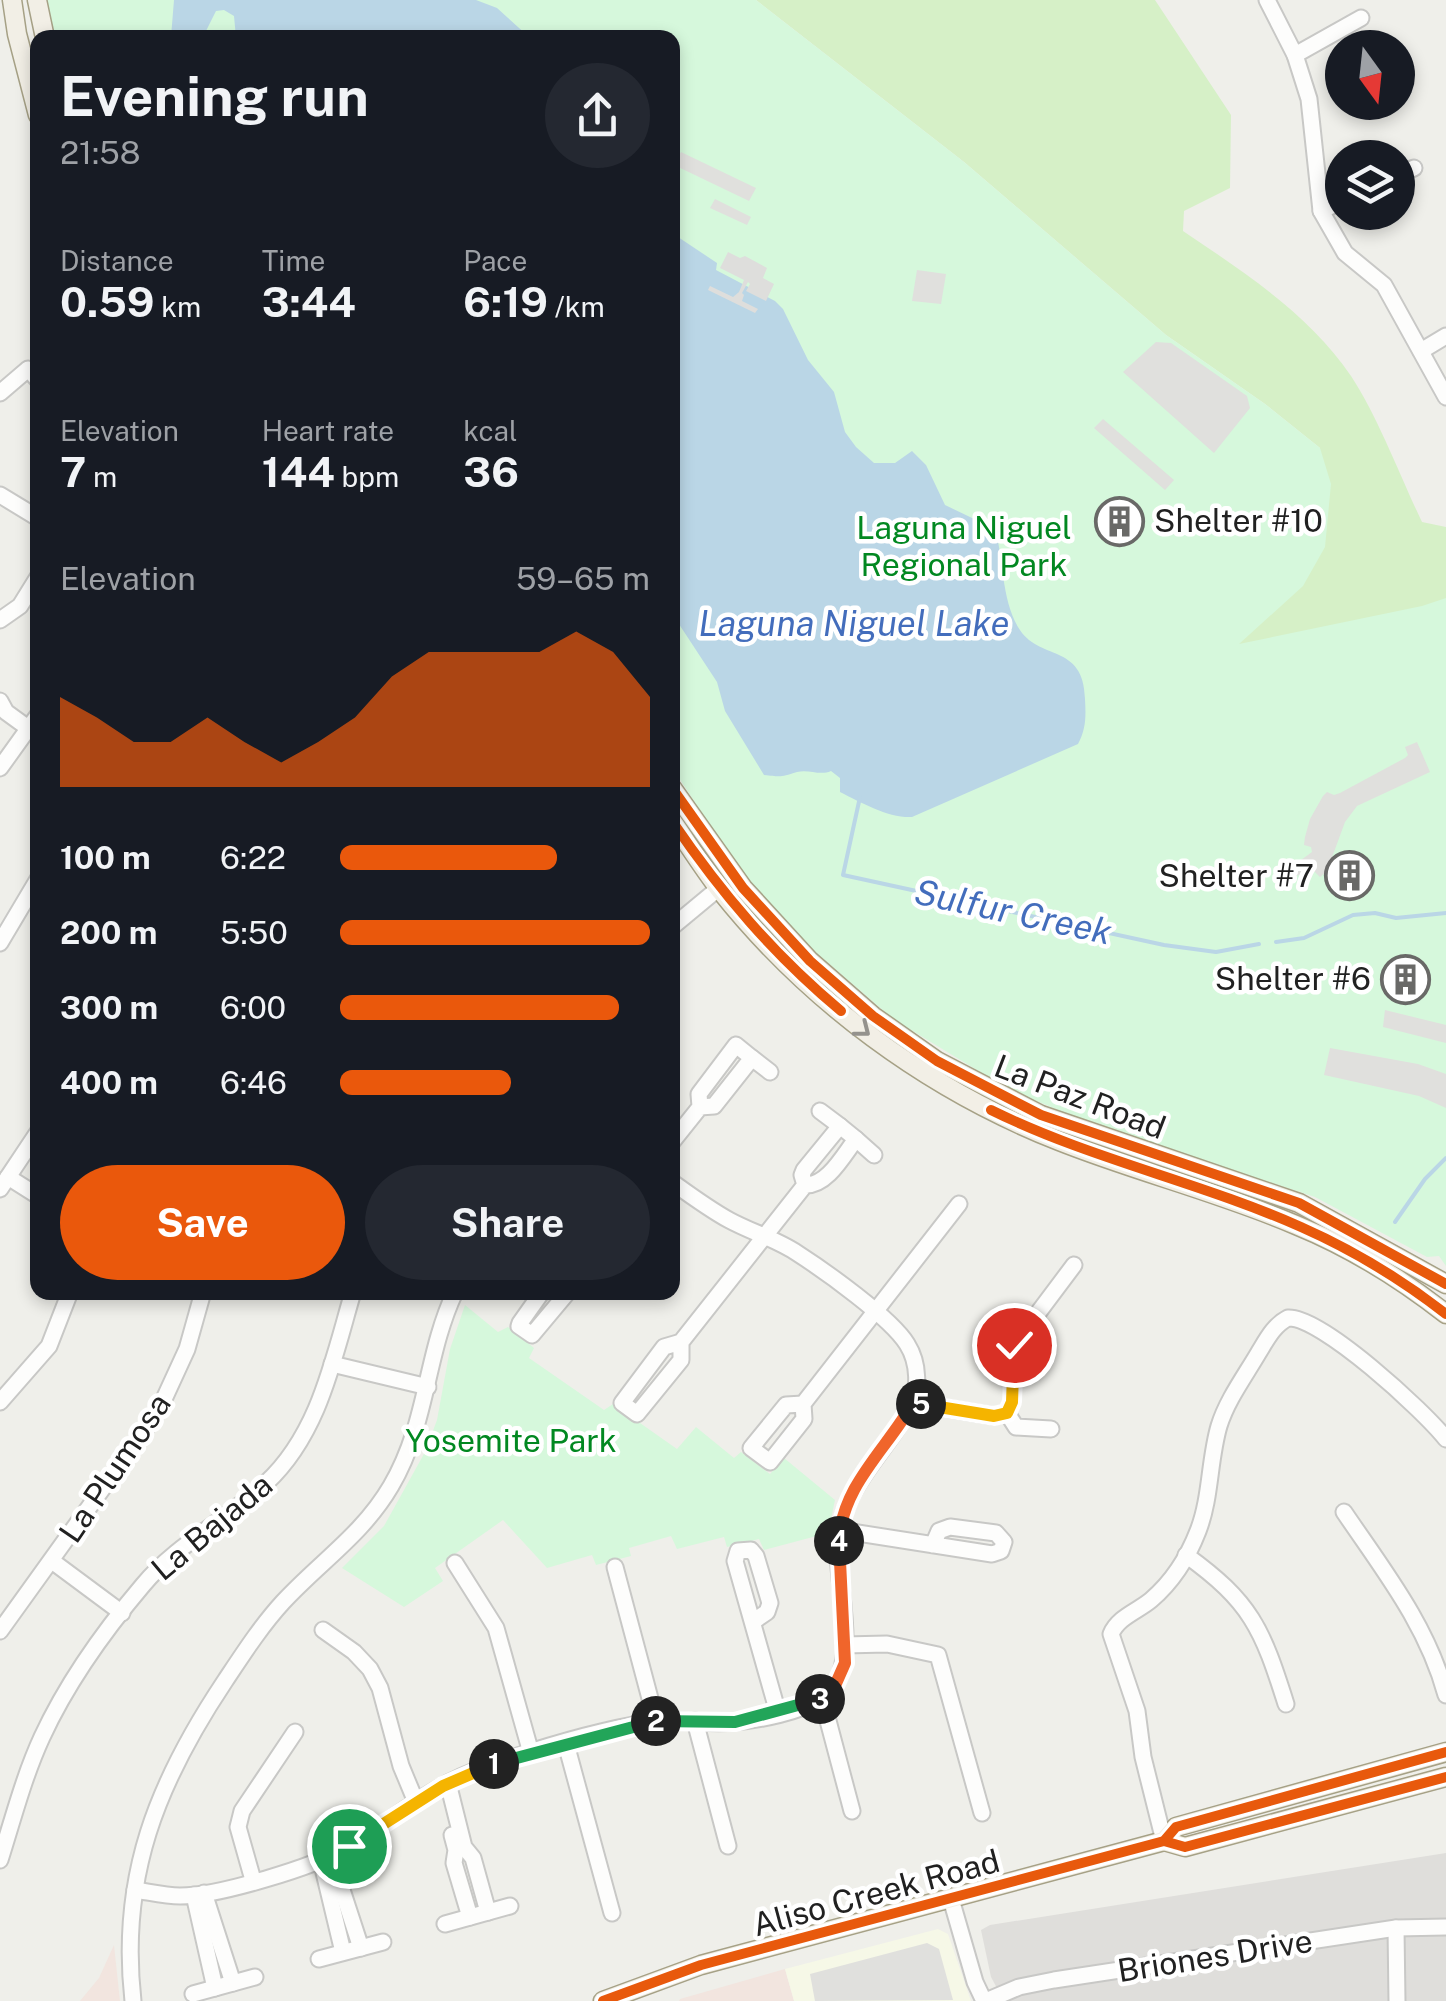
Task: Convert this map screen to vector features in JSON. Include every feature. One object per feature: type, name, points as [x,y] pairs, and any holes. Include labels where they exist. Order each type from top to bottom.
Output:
[{"type":"main road","points":[[12,0],[30,85]]},
{"type":"main road","points":[[38,0],[44,30]]},
{"type":"main road","name":"La Paz Road","points":[[680,798],[744,888],[810,961],[903,1039],[973,1082],[1041,1115],[1299,1203],[1446,1284]]},
{"type":"main road","points":[[680,813],[718,874],[719,888],[732,892],[795,960],[810,961]]},
{"type":"main road","name":"La Paz Road","points":[[680,832],[719,888],[791,968],[872,1037],[942,1084],[1061,1142],[1298,1226],[1376,1266],[1446,1314]]},
{"type":"main road","name":"Aliso Creek Road","points":[[603,2001],[700,1965],[1164,1840],[1176,1827],[1446,1752]]},
{"type":"main road","name":"Aliso Creek Road","points":[[1164,1840],[1185,1847],[1446,1776]]},
{"type":"street","points":[[1267,0],[1295,55],[1309,99],[1321,211],[1345,253],[1384,285],[1446,397]]},
{"type":"street","points":[[1295,55],[1361,18]]},
{"type":"street","points":[[1321,211],[1325,209]]},
{"type":"street","points":[[1420,350],[1446,336]]},
{"type":"street","points":[[0,393],[30,376]]},
{"type":"street","points":[[0,495],[30,510]]},
{"type":"street","points":[[0,620],[20,606],[30,590]]},
{"type":"street","points":[[0,701],[6,712],[30,720]]},
{"type":"street","points":[[0,768],[30,724]]},
{"type":"street","points":[[0,943],[5,919],[30,888]]},
{"type":"street","points":[[680,921],[719,888]]},
{"type":"street","points":[[721,1033],[770,1072]]},
{"type":"street","points":[[680,1132],[700,1107],[699,1094],[736,1045]]},
{"type":"street","points":[[700,1107],[714,1106],[752,1058]]},
{"type":"street","points":[[820,1110],[874,1154]]},
{"type":"street","points":[[805,1185],[804,1170],[840,1126]]},
{"type":"street","points":[[805,1185],[822,1181],[856,1140]]},
{"type":"street","points":[[30,1144],[4,1183],[30,1193]]},
{"type":"street","points":[[681,1342],[805,1185]]},
{"type":"street","points":[[135,1890],[178,1896],[254,1880],[326,1858],[480,1768],[656,1722],[735,1722],[778,1713],[822,1698],[841,1676],[845,1663],[839,1530],[858,1481],[913,1403],[913,1355],[906,1342],[874,1312],[796,1251],[730,1220],[680,1187]]},
{"type":"street","points":[[803,1404],[959,1204]]},
{"type":"street","points":[[1007,1413],[1012,1402],[1014,1345],[1074,1264]]},
{"type":"street","points":[[0,1402],[49,1346],[67,1300]]},
{"type":"street","name":"La Plumosa","points":[[0,1630],[159,1410],[187,1349],[201,1300]]},
{"type":"street","name":"La Bajada","points":[[0,1860],[29,1772],[56,1709],[77,1674],[143,1585],[170,1557],[264,1485],[306,1435],[351,1300]]},
{"type":"street","points":[[134,2001],[130,1936],[135,1890],[147,1830],[179,1753],[262,1627],[285,1600],[344,1548],[390,1488],[420,1420],[438,1338],[452,1300]]},
{"type":"street","points":[[536,1300],[520,1323],[532,1335],[561,1300]]},
{"type":"street","points":[[1164,1840],[1143,1757],[1137,1711],[1111,1634],[1114,1627],[1172,1580],[1186,1555],[1205,1504],[1220,1423],[1232,1396],[1274,1329],[1288,1318],[1304,1321],[1374,1369],[1446,1439]]},
{"type":"street","points":[[681,1342],[681,1360],[637,1414],[622,1402],[664,1348],[681,1342]]},
{"type":"street","points":[[332,1364],[428,1387]]},
{"type":"street","points":[[913,1403],[994,1416],[1007,1413]]},
{"type":"street","points":[[1007,1413],[1016,1427],[1051,1429]]},
{"type":"street","points":[[1344,1512],[1414,1615],[1442,1664],[1446,1695]]},
{"type":"street","points":[[839,1530],[933,1544]]},
{"type":"street","points":[[1186,1555],[1224,1583],[1246,1608],[1268,1648],[1286,1704]]},
{"type":"street","points":[[52,1561],[122,1613]]},
{"type":"street","points":[[456,1563],[496,1628],[531,1753]]},
{"type":"street","points":[[615,1567],[656,1722]]},
{"type":"street","points":[[754,1621],[778,1713]]},
{"type":"street","points":[[322,1630],[354,1652],[370,1669],[380,1688],[401,1766],[398,1776],[412,1805]]},
{"type":"street","points":[[844,1645],[886,1644],[938,1655],[982,1813]]},
{"type":"street","points":[[822,1698],[852,1811]]},
{"type":"street","points":[[695,1721],[728,1846]]},
{"type":"street","points":[[254,1880],[238,1827],[242,1812],[295,1732]]},
{"type":"street","points":[[566,1744],[612,1913]]},
{"type":"street","points":[[444,1786],[460,1848],[472,1858],[488,1912]]},
{"type":"street","points":[[460,1848],[454,1863],[470,1918]]},
{"type":"street","points":[[326,1858],[336,1892],[361,1948]]},
{"type":"street","points":[[336,1892],[329,1902],[343,1952]]},
{"type":"street","points":[[199,1894],[211,1936],[222,1942],[233,1983]]},
{"type":"street","points":[[951,1898],[975,1982],[985,2001]]},
{"type":"street","points":[[445,1924],[510,1906]]},
{"type":"street","points":[[1396,1928],[1397,2001]]},
{"type":"street","name":"Briones Drive","points":[[985,2001],[1018,1986],[1054,1980],[1396,1928],[1446,1928]]},
{"type":"street","points":[[211,1936],[204,1947],[216,1988]]},
{"type":"street","points":[[319,1959],[383,1942]]},
{"type":"street","points":[[193,1994],[255,1977]]},
{"type":"shaded area","points":[[680,154],[756,188],[749,201],[680,168]]},
{"type":"shaded area","points":[[715,199],[751,217],[747,225],[710,208]]},
{"type":"shaded area","points":[[917,270],[946,274],[941,304],[912,301]]},
{"type":"shaded area","points":[[1156,342],[1171,343],[1247,396],[1250,408],[1214,453],[1123,372]]},
{"type":"shaded area","points":[[1103,419],[1174,480],[1165,490],[1094,428]]},
{"type":"shaded area","points":[[1417,742],[1430,772],[1357,806],[1345,822],[1327,871],[1320,877],[1313,870],[1296,876],[1297,863],[1312,852],[1311,847],[1304,845],[1305,837],[1323,796],[1327,792],[1340,793],[1405,758],[1405,747]]},
{"type":"shaded area","points":[[1385,1010],[1446,1025],[1446,1043],[1383,1027]]},
{"type":"shaded area","points":[[1330,1048],[1418,1064],[1446,1074],[1446,1108],[1419,1096],[1324,1075]]},
{"type":"shaded area","points":[[1446,1853],[1446,2001],[1004,2001],[991,1977],[981,1930],[990,1925]]},
{"type":"shaded area","points":[[938,1929],[948,1934],[971,2001],[794,2001],[785,1969]]},
{"type":"shaded area","points":[[927,1943],[939,1949],[953,2000],[815,2001],[810,1974]]},
{"type":"shaded area","points":[[114,1945],[120,2001],[80,2001],[99,1978]]},
{"type":"shaded area","points":[[785,1969],[794,2001],[679,2001],[680,1999]]},
{"type":"green space","name":"Laguna Niguel Regional Park","points":[[47,0],[756,0],[964,162],[1166,335],[1320,448],[1331,484],[1325,547],[1303,586],[1239,644],[1446,598],[1446,1266],[1439,1256],[1427,1257],[1315,1197],[1091,1124],[1032,1099],[893,1019],[804,942],[744,877],[680,780],[680,30],[53,30]]},
{"type":"green space","points":[[756,0],[1155,0],[1231,115],[1230,188],[1184,211],[1183,231],[1274,296],[1335,354],[1370,410],[1422,522],[1446,527],[1446,693],[1173,770],[1320,448],[1166,335],[964,162]]},
{"type":"green space","name":"Yosemite Park","points":[[465,1305],[498,1332],[508,1327],[534,1348],[529,1358],[604,1410],[613,1404],[677,1449],[696,1427],[734,1458],[741,1452],[770,1474],[784,1458],[835,1500],[828,1533],[764,1550],[759,1539],[727,1547],[724,1537],[677,1549],[671,1536],[629,1548],[631,1556],[596,1565],[592,1555],[547,1568],[503,1520],[435,1568],[443,1581],[404,1607],[342,1568],[384,1526],[425,1452],[437,1420],[450,1349]]},
{"type":"water","points":[[174,0],[476,0],[497,8],[521,30],[235,30],[234,16],[224,10],[216,11],[206,30],[172,30]]},
{"type":"water","name":"Laguna Niguel Lake","points":[[680,238],[717,263],[716,270],[783,309],[808,360],[834,392],[845,432],[856,447],[874,463],[895,463],[912,451],[926,465],[945,505],[995,529],[1012,615],[1027,638],[1069,660],[1077,669],[1083,681],[1085,717],[1078,744],[912,817],[903,817],[840,792],[840,778],[831,771],[764,775],[725,711],[717,682],[680,626]]},
{"type":"pier","points":[[728,252],[767,268],[763,278],[774,284],[766,301],[746,291],[748,282],[742,293],[742,301],[758,309],[755,313],[708,290],[710,286],[733,297],[739,292],[744,280],[720,268]]},
{"type":"waterway","name":"Sulfur Creek","points":[[860,797],[843,875],[1164,945],[1216,952],[1259,944]]},
{"type":"waterway","name":"Sulfur Creek","points":[[1276,942],[1304,938],[1353,915],[1375,913],[1396,918],[1446,913]]},
{"type":"waterway","points":[[1395,1222],[1425,1179],[1446,1158]]},
{"type":"cycle path","points":[[680,799],[743,888],[810,961],[873,1016],[937,1061],[1041,1115],[1299,1203],[1446,1284]]},
{"type":"cycle path","points":[[680,832],[750,922],[841,1011]]},
{"type":"cycle path","points":[[991,1110],[1067,1143],[1301,1227],[1376,1266],[1446,1314]]},
{"type":"cycle path","points":[[603,2001],[701,1965],[1164,1841],[1176,1827],[1446,1752]]},
{"type":"cycle path","points":[[1164,1841],[1185,1847],[1446,1777]]},
{"type":"place","name":"Shelter #10","points":[[1119,521]]},
{"type":"place","name":"Shelter #7","points":[[1349,876]]},
{"type":"place","name":"Shelter #6","points":[[1406,979]]},
{"type":"route","points":[[349,1846],[439,1788],[480,1768],[630,1726],[656,1722],[735,1722],[822,1698],[834,1688],[845,1663],[839,1530],[858,1481],[913,1403],[994,1416],[1007,1413],[1012,1402],[1014,1345]]}]
